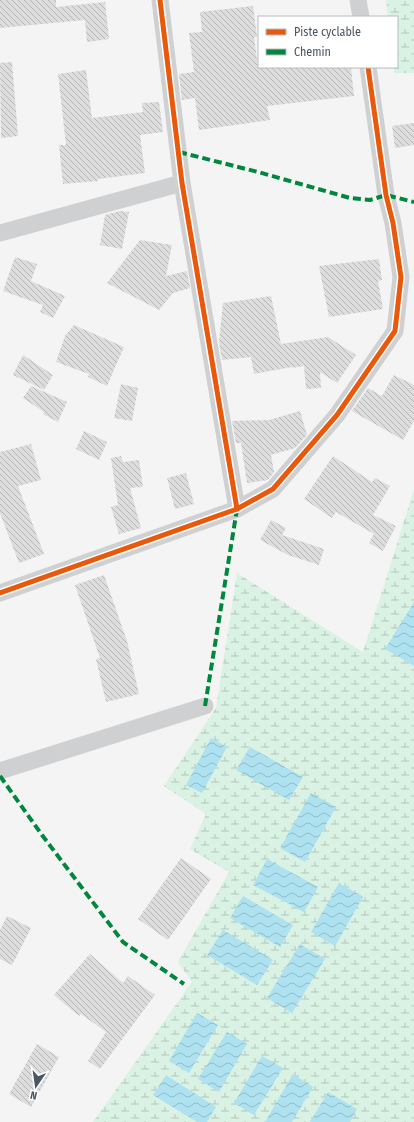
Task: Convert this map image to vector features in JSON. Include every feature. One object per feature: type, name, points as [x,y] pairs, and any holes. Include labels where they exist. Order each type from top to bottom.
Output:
[{"type":"street","points":[[160,0],[182,184],[237,509]]},
{"type":"street","points":[[358,0],[360,16]]},
{"type":"street","points":[[0,593],[237,509],[273,489],[338,415],[395,331],[401,278],[393,223],[386,196],[368,68]]},
{"type":"street","points":[[0,233],[182,184]]},
{"type":"street","points":[[0,771],[205,706]]},
{"type":"green space","points":[[386,0],[414,0],[414,73],[394,73],[394,68],[398,68],[398,16],[388,16]]},
{"type":"green space","points":[[414,489],[414,1122],[93,1122],[192,982],[178,962],[229,872],[190,849],[206,814],[164,786],[216,708],[237,573],[363,652]]},
{"type":"water","points":[[414,602],[414,666],[385,649]]},
{"type":"water","points":[[211,738],[227,747],[202,793],[186,785]]},
{"type":"water","points":[[250,747],[303,777],[289,800],[236,770]]},
{"type":"water","points":[[311,793],[336,807],[305,862],[280,848]]},
{"type":"water","points":[[267,859],[318,887],[304,912],[253,885]]},
{"type":"water","points":[[339,883],[363,897],[335,946],[311,932]]},
{"type":"water","points":[[243,896],[293,925],[280,947],[230,918]]},
{"type":"water","points":[[223,930],[273,960],[257,985],[207,955]]},
{"type":"water","points":[[300,944],[325,959],[292,1013],[267,998]]},
{"type":"water","points":[[197,1013],[218,1025],[189,1073],[169,1061]]},
{"type":"water","points":[[227,1032],[247,1044],[219,1092],[198,1079]]},
{"type":"water","points":[[262,1056],[283,1068],[254,1115],[234,1103]]},
{"type":"water","points":[[293,1074],[313,1087],[292,1122],[265,1122]]},
{"type":"water","points":[[166,1075],[216,1107],[207,1122],[197,1122],[153,1095]]},
{"type":"water","points":[[328,1092],[357,1109],[350,1122],[310,1122]]},
{"type":"building","points":[[0,0],[56,0],[56,7],[105,2],[109,39],[87,42],[85,20],[0,28]]},
{"type":"building","points":[[253,6],[257,37],[254,37],[258,68],[351,68],[354,96],[267,106],[270,120],[199,130],[195,98],[182,100],[179,74],[194,72],[189,33],[202,32],[200,12]]},
{"type":"building","points":[[12,62],[18,136],[1,138],[0,63]]},
{"type":"building","points":[[86,70],[92,118],[143,112],[142,103],[159,102],[163,132],[140,135],[145,173],[98,179],[98,181],[63,184],[59,145],[66,145],[58,74]]},
{"type":"building","points":[[414,123],[414,145],[395,148],[392,126]]},
{"type":"building","points":[[120,211],[129,212],[122,249],[100,245],[105,215]]},
{"type":"building","points":[[140,240],[172,245],[166,276],[187,271],[190,288],[173,293],[159,310],[107,283]]},
{"type":"building","points":[[15,257],[37,264],[31,281],[65,296],[53,318],[40,312],[43,305],[3,291]]},
{"type":"building","points":[[379,259],[382,280],[378,281],[383,309],[329,317],[319,266]]},
{"type":"building","points":[[271,296],[281,344],[328,337],[356,355],[337,383],[320,372],[321,388],[306,389],[304,366],[254,374],[251,357],[222,360],[219,342],[223,303]]},
{"type":"building","points":[[74,325],[124,347],[107,386],[88,377],[89,374],[56,362],[65,336]]},
{"type":"building","points":[[23,355],[53,375],[44,390],[13,375]]},
{"type":"building","points":[[394,375],[414,385],[414,421],[403,440],[352,411],[368,388],[382,396]]},
{"type":"building","points":[[121,384],[138,388],[132,421],[114,418]]},
{"type":"building","points":[[31,386],[67,402],[58,422],[43,414],[44,412],[23,398]]},
{"type":"building","points":[[300,411],[307,435],[295,448],[271,455],[274,472],[268,480],[247,483],[241,443],[236,443],[232,421],[269,420]]},
{"type":"building","points":[[84,431],[107,442],[99,460],[76,449]]},
{"type":"building","points":[[31,444],[41,480],[18,486],[44,554],[19,563],[0,513],[0,452]]},
{"type":"building","points":[[121,456],[123,462],[139,460],[143,487],[130,488],[141,528],[119,534],[111,507],[118,505],[111,458]]},
{"type":"building","points":[[333,456],[372,482],[375,478],[390,486],[373,515],[396,526],[383,551],[369,543],[374,534],[336,512],[332,518],[304,499]]},
{"type":"building","points":[[186,473],[194,504],[175,509],[167,478]]},
{"type":"building","points":[[271,520],[286,528],[282,535],[324,549],[319,565],[288,555],[260,540]]},
{"type":"building","points":[[104,575],[127,641],[139,694],[106,702],[96,659],[100,658],[75,585]]},
{"type":"building","points":[[181,858],[211,879],[168,940],[138,919]]},
{"type":"building","points":[[7,916],[31,928],[12,965],[0,959],[0,930]]},
{"type":"building","points":[[90,954],[123,983],[128,976],[155,995],[100,1069],[88,1061],[106,1032],[81,1014],[79,1016],[54,995]]},
{"type":"building","points":[[37,1044],[59,1057],[31,1107],[9,1094]]},
{"type":"marked path","points":[[179,152],[258,172],[350,198],[370,200],[386,195],[414,202]]},
{"type":"marked path","points":[[205,706],[237,509]]},
{"type":"marked path","points":[[0,776],[42,835],[123,942],[184,984]]},
{"type":"cycle path","points":[[160,0],[182,183],[237,509]]},
{"type":"cycle path","points":[[0,593],[237,509],[273,489],[337,415],[395,331],[401,277],[393,223],[386,195],[368,68]]}]
